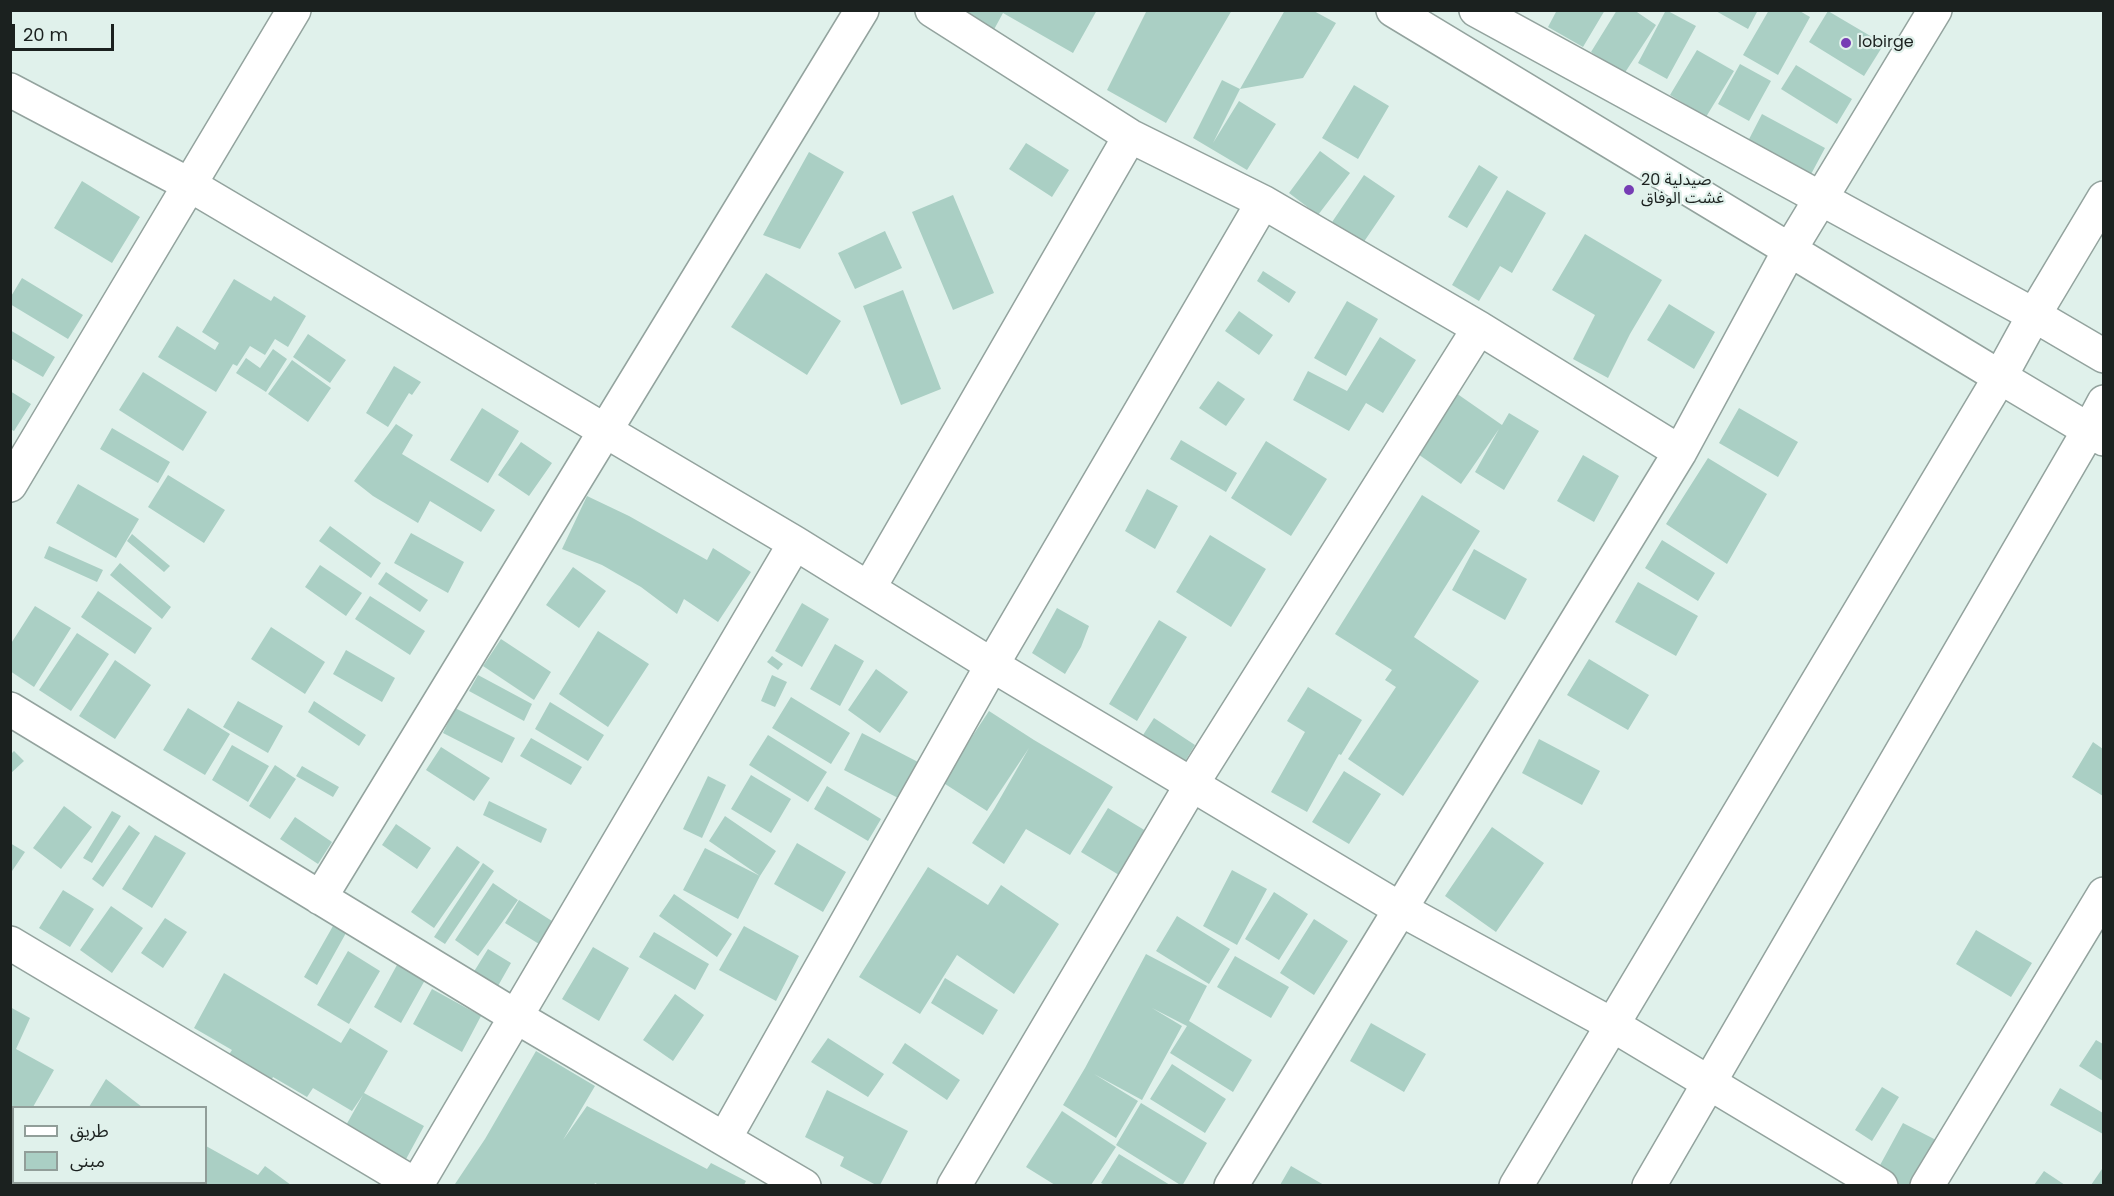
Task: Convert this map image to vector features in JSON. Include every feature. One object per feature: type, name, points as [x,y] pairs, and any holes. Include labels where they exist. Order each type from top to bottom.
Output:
[{"type":"street","points":[[10,485],[294,10]]},
{"type":"street","points":[[320,897],[862,10]]},
{"type":"street","points":[[932,10],[1130,136],[1263,202],[1479,328],[1680,452]]},
{"type":"street","points":[[1393,10],[2000,377],[2099,424],[1648,1185]]},
{"type":"street","points":[[1476,10],[1822,198],[2034,315],[2103,356]]},
{"type":"street","points":[[1231,1185],[1680,452],[1789,251],[1935,10]]},
{"type":"street","points":[[10,90],[190,185],[795,543],[992,665],[1400,909],[1611,1024],[1881,1185]]},
{"type":"street","points":[[869,588],[1130,136]]},
{"type":"street","points":[[1516,1185],[2000,377],[2103,198]]},
{"type":"street","points":[[725,1138],[992,665],[1263,202]]},
{"type":"street","points":[[954,1185],[1192,784],[1479,328]]},
{"type":"street","points":[[10,943],[416,1185],[795,543]]},
{"type":"street","points":[[10,709],[515,1016],[804,1185]]},
{"type":"street","points":[[1927,1185],[2103,894]]},
{"type":"building","points":[[955,10],[1097,10],[1073,53],[1003,13],[991,35]]},
{"type":"building","points":[[1147,10],[1232,10],[1166,123],[1107,90]]},
{"type":"building","points":[[1285,10],[1312,10],[1336,23],[1303,78],[1240,89]]},
{"type":"building","points":[[1557,10],[1605,10],[1583,47],[1548,27]]},
{"type":"building","points":[[1617,10],[1634,10],[1656,25],[1624,74],[1591,52]]},
{"type":"building","points":[[1666,10],[1696,26],[1667,79],[1638,63]]},
{"type":"building","points":[[1714,10],[1758,10],[1748,29]]},
{"type":"building","points":[[1769,10],[1798,10],[1810,17],[1778,75],[1743,55]]},
{"type":"building","name":"lobirge","points":[[1828,11],[1884,44],[1864,76],[1809,42]]},
{"type":"building","points":[[1697,50],[1734,71],[1706,117],[1670,95]]},
{"type":"building","points":[[1740,64],[1771,81],[1749,121],[1718,104]]},
{"type":"building","points":[[1796,65],[1852,99],[1837,124],[1781,89]]},
{"type":"building","points":[[1222,80],[1240,89],[1213,143],[1239,101],[1276,124],[1247,170],[1193,138]]},
{"type":"building","points":[[1354,85],[1389,106],[1358,159],[1322,138]]},
{"type":"building","points":[[1762,114],[1825,148],[1809,178],[1746,145]]},
{"type":"building","points":[[1026,143],[1069,170],[1052,197],[1009,169]]},
{"type":"building","points":[[1320,151],[1350,173],[1318,215],[1289,193]]},
{"type":"building","points":[[809,152],[844,172],[800,249],[763,235]]},
{"type":"building","points":[[1479,165],[1498,177],[1467,228],[1448,217]]},
{"type":"building","points":[[1364,175],[1395,196],[1359,249],[1328,228]]},
{"type":"building","points":[[82,181],[140,217],[112,263],[54,228]]},
{"type":"building","points":[[1507,190],[1546,213],[1512,273],[1500,266],[1479,301],[1452,285]]},
{"type":"building","points":[[953,195],[994,293],[953,310],[912,212]]},
{"type":"building","points":[[885,231],[902,268],[855,289],[838,253]]},
{"type":"building","points":[[1585,234],[1662,280],[1630,334],[1608,378],[1573,359],[1595,315],[1552,290]]},
{"type":"building","points":[[1263,271],[1296,292],[1289,303],[1257,281]]},
{"type":"building","points":[[766,273],[841,321],[807,375],[731,327]]},
{"type":"building","points":[[22,278],[83,315],[68,339],[10,304],[10,298]]},
{"type":"building","points":[[234,279],[271,301],[274,296],[306,316],[288,347],[275,339],[265,355],[250,346],[237,366],[233,364],[216,392],[158,357],[177,326],[215,350],[219,343],[202,332]]},
{"type":"building","points":[[903,290],[941,389],[901,405],[863,306]]},
{"type":"building","points":[[1347,301],[1378,319],[1346,376],[1314,358]]},
{"type":"building","points":[[1669,304],[1715,332],[1694,369],[1647,340]]},
{"type":"building","points":[[1239,311],[1273,335],[1259,355],[1225,331]]},
{"type":"building","points":[[10,330],[55,357],[43,377],[10,358]]},
{"type":"building","points":[[308,334],[346,360],[330,383],[293,357]]},
{"type":"building","points":[[1380,337],[1416,360],[1383,413],[1366,403],[1349,431],[1293,400],[1308,371],[1347,391]]},
{"type":"building","points":[[273,349],[287,359],[266,392],[236,373],[246,358],[260,368]]},
{"type":"building","points":[[292,360],[331,388],[308,422],[268,394]]},
{"type":"building","points":[[394,366],[421,382],[412,395],[409,393],[388,427],[366,413]]},
{"type":"building","points":[[143,372],[207,412],[183,451],[119,410]]},
{"type":"building","points":[[1218,381],[1245,399],[1226,426],[1199,408]]},
{"type":"building","points":[[10,391],[31,404],[14,431],[10,429]]},
{"type":"building","points":[[1456,393],[1502,425],[1509,413],[1539,431],[1504,490],[1475,472],[1499,429],[1461,484],[1415,452]]},
{"type":"building","points":[[482,408],[519,431],[488,483],[450,460]]},
{"type":"building","points":[[1739,408],[1798,442],[1778,477],[1719,443]]},
{"type":"building","points":[[396,424],[413,435],[402,454],[495,510],[481,532],[430,501],[418,523],[373,496],[354,481]]},
{"type":"building","points":[[112,428],[170,462],[158,483],[100,449]]},
{"type":"building","points":[[1181,440],[1237,473],[1226,492],[1170,459]]},
{"type":"building","points":[[1266,441],[1327,479],[1291,536],[1231,498]]},
{"type":"building","points":[[521,442],[552,463],[529,496],[498,475]]},
{"type":"building","points":[[1583,455],[1619,476],[1594,522],[1557,501]]},
{"type":"building","points":[[1708,458],[1767,494],[1727,564],[1666,524]]},
{"type":"building","points":[[168,475],[225,510],[204,543],[148,507]]},
{"type":"building","points":[[78,484],[139,519],[116,558],[56,523]]},
{"type":"building","points":[[1147,489],[1178,506],[1155,549],[1125,531]]},
{"type":"building","points":[[1422,495],[1480,531],[1414,637],[1479,681],[1403,796],[1348,759],[1396,687],[1385,680],[1392,670],[1335,634]]},
{"type":"building","points":[[587,496],[629,516],[707,560],[713,548],[751,572],[718,622],[684,599],[677,614],[641,587],[602,565],[562,549]]},
{"type":"building","points":[[330,526],[381,563],[371,578],[319,541]]},
{"type":"building","points":[[411,533],[464,562],[448,593],[394,563]]},
{"type":"building","points":[[132,534],[170,566],[164,572],[127,541]]},
{"type":"building","points":[[1210,535],[1266,569],[1231,627],[1176,592]]},
{"type":"building","points":[[1662,540],[1715,573],[1698,601],[1645,568]]},
{"type":"building","points":[[49,546],[103,570],[97,582],[44,558]]},
{"type":"building","points":[[1474,549],[1527,579],[1505,620],[1452,590]]},
{"type":"building","points":[[120,563],[171,607],[162,619],[110,575]]},
{"type":"building","points":[[320,565],[362,593],[346,616],[305,587]]},
{"type":"building","points":[[573,567],[606,591],[579,628],[546,605]]},
{"type":"building","points":[[386,572],[428,600],[420,612],[378,584]]},
{"type":"building","points":[[1638,582],[1698,616],[1676,656],[1615,622]]},
{"type":"building","points":[[98,591],[152,628],[135,654],[81,617]]},
{"type":"building","points":[[370,596],[425,631],[410,655],[355,619]]},
{"type":"building","points":[[802,603],[829,619],[802,667],[775,651]]},
{"type":"building","points":[[35,606],[71,628],[34,687],[10,671],[10,645]]},
{"type":"building","points":[[1057,608],[1089,626],[1081,647],[1065,674],[1032,653]]},
{"type":"building","points":[[1159,620],[1187,637],[1137,721],[1109,704]]},
{"type":"building","points":[[271,627],[325,662],[305,694],[251,659]]},
{"type":"building","points":[[598,631],[649,664],[608,727],[559,694]]},
{"type":"building","points":[[77,633],[109,654],[71,711],[39,690]]},
{"type":"building","points":[[501,639],[551,672],[534,700],[483,666]]},
{"type":"building","points":[[835,644],[864,661],[840,706],[810,689]]},
{"type":"building","points":[[346,650],[395,678],[382,702],[333,674]]},
{"type":"building","points":[[772,656],[783,664],[778,670],[767,662]]},
{"type":"building","points":[[1589,659],[1649,695],[1628,730],[1567,695]]},
{"type":"building","points":[[115,660],[151,685],[115,739],[79,716]]},
{"type":"building","points":[[876,669],[908,692],[880,733],[848,710]]},
{"type":"building","points":[[478,675],[532,704],[524,721],[469,691]]},
{"type":"building","points":[[772,675],[787,682],[775,707],[761,701]]},
{"type":"building","points":[[1308,687],[1362,720],[1341,755],[1339,754],[1307,812],[1271,792],[1305,732],[1287,721]]},
{"type":"building","points":[[791,697],[850,733],[831,764],[772,728]]},
{"type":"building","points":[[238,701],[283,726],[268,753],[223,727]]},
{"type":"building","points":[[314,701],[366,735],[359,746],[308,712]]},
{"type":"building","points":[[550,702],[604,735],[588,761],[535,729]]},
{"type":"building","points":[[188,708],[230,734],[205,775],[163,750]]},
{"type":"building","points":[[455,708],[515,738],[502,763],[443,733]]},
{"type":"building","points":[[989,711],[1113,787],[1070,855],[1026,829],[1004,864],[972,843],[1029,748],[987,811],[942,782]]},
{"type":"building","points":[[1154,718],[1195,745],[1176,776],[1134,749]]},
{"type":"building","points":[[862,733],[918,762],[900,799],[844,770]]},
{"type":"building","points":[[768,735],[827,772],[808,802],[749,765]]},
{"type":"building","points":[[531,738],[582,767],[571,785],[520,756]]},
{"type":"building","points":[[1539,739],[1600,771],[1582,805],[1522,773]]},
{"type":"building","points":[[2093,742],[2103,749],[2103,796],[2072,777]]},
{"type":"building","points":[[232,745],[269,766],[248,802],[212,780]]},
{"type":"building","points":[[441,747],[490,778],[474,801],[426,770]]},
{"type":"building","points":[[14,751],[24,761],[10,774],[10,755]]},
{"type":"building","points":[[275,765],[296,779],[270,819],[249,806]]},
{"type":"building","points":[[302,766],[339,787],[333,797],[296,776]]},
{"type":"building","points":[[1344,771],[1381,794],[1349,844],[1312,822]]},
{"type":"building","points":[[751,775],[791,799],[771,833],[731,809]]},
{"type":"building","points":[[708,776],[726,785],[702,838],[683,829]]},
{"type":"building","points":[[827,786],[881,819],[868,841],[814,809]]},
{"type":"building","points":[[489,801],[547,829],[541,843],[483,815]]},
{"type":"building","points":[[64,806],[92,827],[61,869],[33,848]]},
{"type":"building","points":[[1108,808],[1146,831],[1119,875],[1081,852]]},
{"type":"building","points":[[112,811],[121,816],[92,863],[83,858]]},
{"type":"building","points":[[725,816],[776,851],[760,876],[709,841]]},
{"type":"building","points":[[295,817],[332,842],[318,864],[280,839]]},
{"type":"building","points":[[396,824],[431,848],[417,869],[382,845]]},
{"type":"building","points":[[129,825],[140,833],[103,887],[92,879]]},
{"type":"building","points":[[1492,827],[1544,863],[1496,932],[1445,896]]},
{"type":"building","points":[[155,835],[186,853],[152,908],[122,889]]},
{"type":"building","points":[[10,843],[25,852],[10,874]]},
{"type":"building","points":[[797,843],[846,872],[823,912],[774,884]]},
{"type":"building","points":[[457,846],[480,862],[434,928],[411,912]]},
{"type":"building","points":[[705,848],[760,876],[738,919],[683,890]]},
{"type":"building","points":[[483,863],[494,871],[445,944],[434,937]]},
{"type":"building","points":[[928,867],[988,905],[1001,885],[1059,924],[1014,994],[957,955],[920,1014],[859,977]]},
{"type":"building","points":[[1232,870],[1267,889],[1237,945],[1203,926]]},
{"type":"building","points":[[493,883],[518,900],[478,956],[455,940]]},
{"type":"building","points":[[63,890],[94,909],[70,947],[39,928]]},
{"type":"building","points":[[1274,892],[1308,914],[1279,960],[1245,939]]},
{"type":"building","points":[[674,894],[732,934],[717,957],[659,916]]},
{"type":"building","points":[[519,900],[552,921],[539,944],[505,923]]},
{"type":"building","points":[[111,906],[143,928],[112,973],[80,950]]},
{"type":"building","points":[[1177,916],[1230,949],[1209,984],[1156,951]]},
{"type":"building","points":[[165,918],[187,932],[163,968],[141,953]]},
{"type":"building","points":[[1314,919],[1348,941],[1314,995],[1280,973]]},
{"type":"building","points":[[333,926],[346,933],[317,985],[304,977]]},
{"type":"building","points":[[744,926],[799,956],[776,1001],[719,970]]},
{"type":"building","points":[[1976,930],[2032,963],[2011,997],[1956,964]]},
{"type":"building","points":[[654,932],[709,964],[695,990],[639,957]]},
{"type":"building","points":[[593,947],[629,968],[599,1021],[562,999]]},
{"type":"building","points":[[488,949],[511,963],[494,993],[470,978]]},
{"type":"building","points":[[348,951],[380,971],[349,1024],[317,1005]]},
{"type":"building","points":[[1146,954],[1207,986],[1189,1021],[1252,1060],[1233,1092],[1170,1053],[1187,1026],[1152,1008],[1182,1026],[1142,1100],[1094,1074],[1138,1101],[1116,1138],[1063,1105]]},
{"type":"building","points":[[1235,956],[1289,987],[1271,1018],[1217,987]]},
{"type":"building","points":[[397,965],[425,980],[401,1023],[374,1007]]},
{"type":"building","points":[[224,973],[341,1043],[350,1028],[388,1051],[364,1093],[424,1126],[405,1161],[340,1136],[363,1095],[352,1111],[313,1088],[307,1097],[273,1077],[269,1084],[226,1059],[232,1050],[194,1028]]},
{"type":"building","points":[[945,978],[998,1010],[983,1035],[931,1003]]},
{"type":"building","points":[[432,989],[481,1016],[462,1052],[413,1024]]},
{"type":"building","points":[[675,994],[704,1015],[673,1061],[643,1040]]},
{"type":"building","points":[[10,1007],[30,1018],[16,1049],[54,1070],[34,1106],[12,1106],[12,1129],[10,1128]]},
{"type":"building","points":[[1371,1023],[1426,1054],[1404,1092],[1350,1061]]},
{"type":"building","points":[[828,1038],[884,1074],[868,1097],[811,1062]]},
{"type":"building","points":[[2096,1040],[2103,1044],[2103,1081],[2079,1066]]},
{"type":"building","points":[[905,1043],[960,1080],[947,1100],[892,1063]]},
{"type":"building","points":[[536,1051],[595,1086],[563,1140],[587,1106],[707,1169],[711,1163],[746,1181],[744,1185],[455,1184],[485,1139]]},
{"type":"building","points":[[1172,1064],[1226,1099],[1205,1133],[1150,1099]]},
{"type":"building","points":[[106,1079],[141,1106],[90,1106]]},
{"type":"building","points":[[1882,1087],[1899,1097],[1872,1141],[1855,1130]]},
{"type":"building","points":[[2060,1088],[2103,1113],[2103,1134],[2050,1105]]},
{"type":"building","points":[[827,1090],[908,1131],[880,1185],[840,1166],[844,1157],[805,1137]]},
{"type":"building","points":[[1141,1103],[1207,1143],[1182,1186],[1116,1145]]},
{"type":"building","points":[[1062,1111],[1116,1147],[1091,1185],[1055,1185],[1026,1167]]},
{"type":"building","points":[[1903,1123],[1936,1140],[1911,1185],[1887,1185],[1873,1178]]},
{"type":"building","points":[[207,1147],[258,1175],[265,1166],[291,1185],[94,1185],[207,1184]]},
{"type":"building","points":[[1119,1154],[1170,1185],[1105,1185],[1101,1183]]},
{"type":"building","points":[[1291,1166],[1324,1185],[1280,1185]]},
{"type":"building","points":[[2102,1169],[2103,1185],[2091,1185]]},
{"type":"building","points":[[2044,1171],[2065,1185],[2034,1185]]},
{"type":"place","name":"lobirge","points":[[1846,43]]},
{"type":"place","name":"صيدلية 20 غشت الوفاق","points":[[1629,190]]}]
